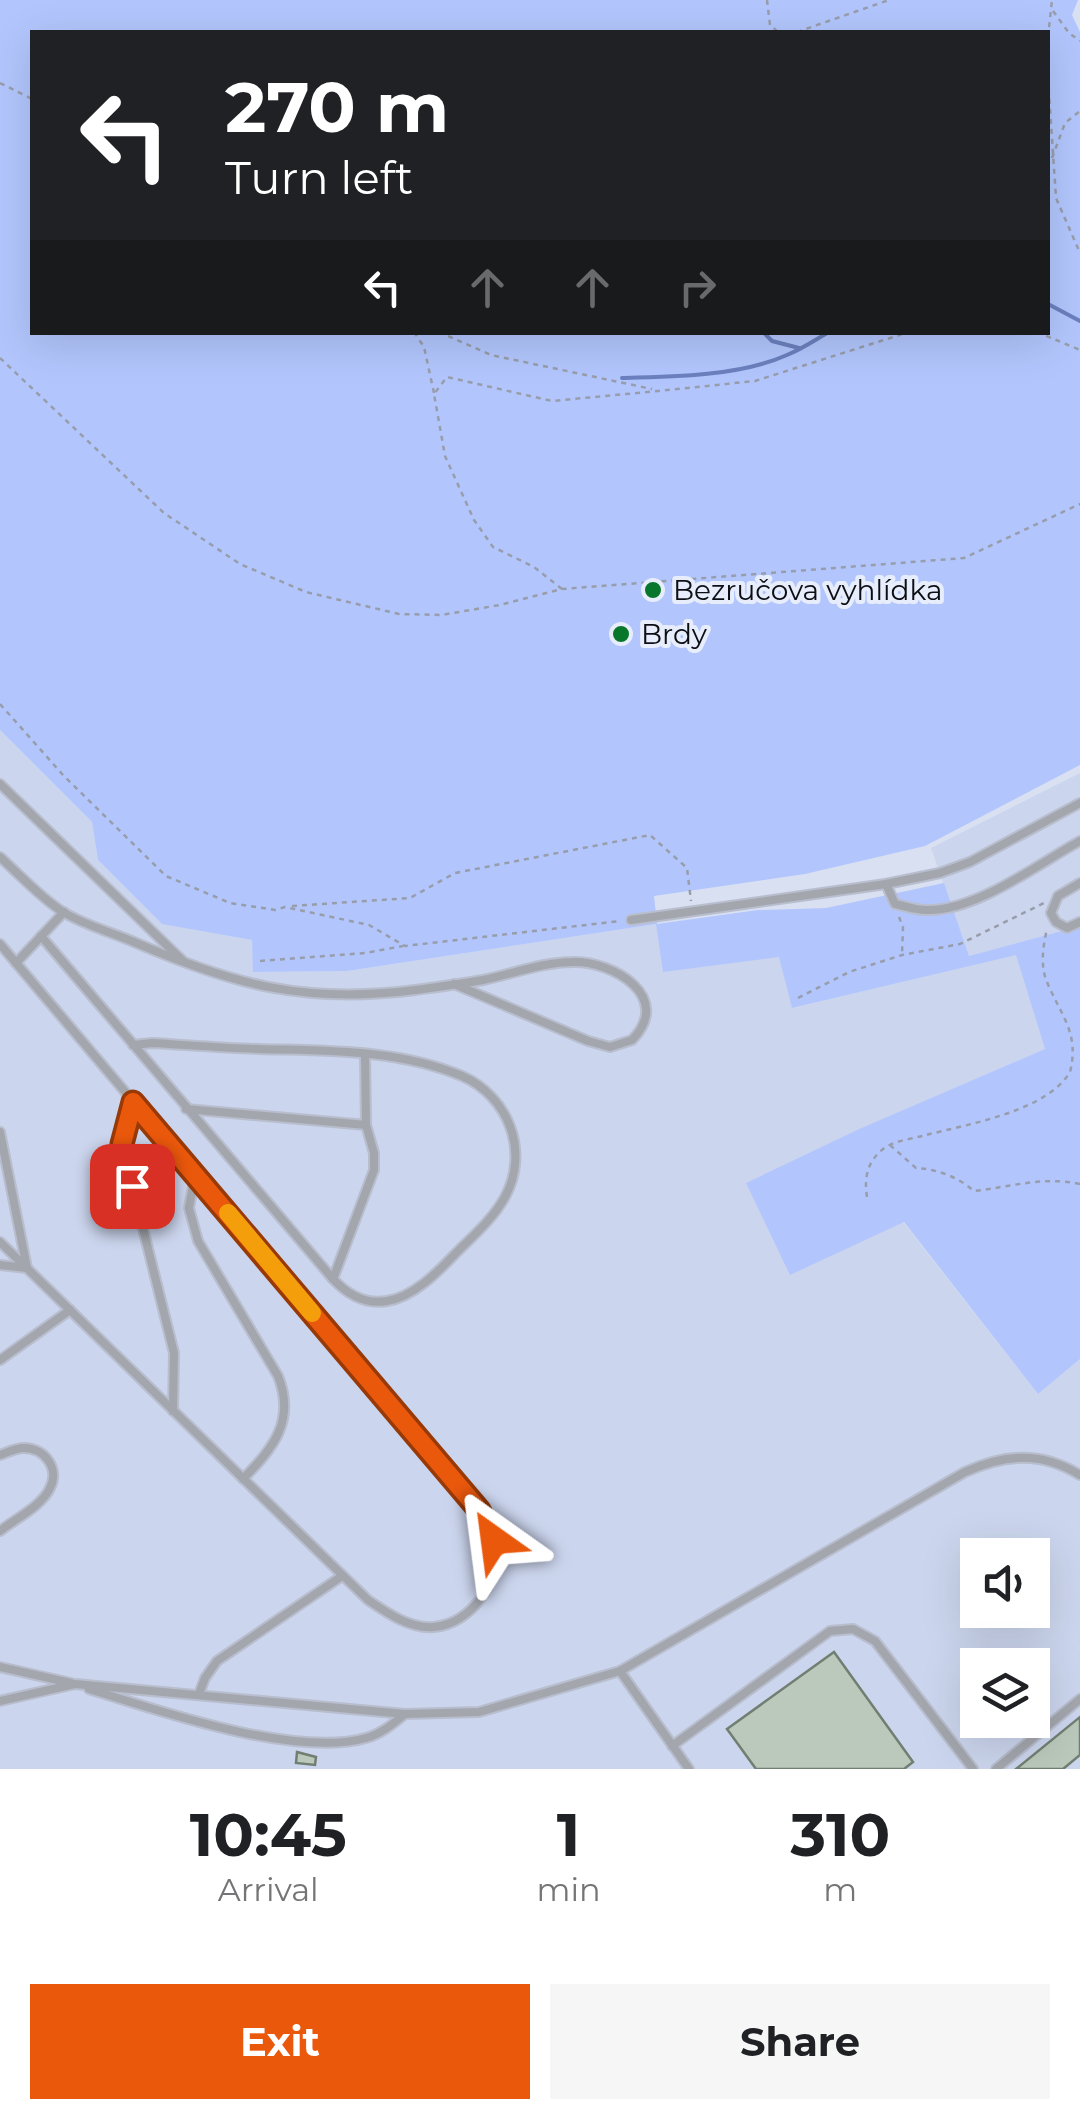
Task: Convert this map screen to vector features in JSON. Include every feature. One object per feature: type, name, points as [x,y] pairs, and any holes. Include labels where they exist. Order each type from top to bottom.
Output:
[{"type":"lane","points":[[0,784],[186,964]]},
{"type":"lane","points":[[632,920],[940,873],[970,862],[1080,803]]},
{"type":"lane","points":[[886,884],[894,904],[928,910],[976,899],[1080,841]]},
{"type":"lane","points":[[0,857],[64,912],[186,964],[263,988],[312,994],[380,994],[556,963],[588,962],[616,972],[636,987],[644,1002],[645,1020],[632,1040],[610,1047],[454,984]]},
{"type":"lane","points":[[1080,883],[1058,896],[1051,914],[1060,926],[1067,928],[1080,922]]},
{"type":"lane","points":[[16,963],[64,912]]},
{"type":"lane","points":[[42,936],[186,1109],[333,1279],[354,1297],[385,1302],[404,1296],[447,1262],[486,1222],[512,1181],[513,1148],[502,1105],[465,1078],[424,1062],[365,1054],[133,1045]]},
{"type":"lane","points":[[0,944],[479,1510],[494,1540],[496,1563],[475,1606],[443,1625],[426,1627],[395,1617],[368,1600],[0,1242]]},
{"type":"lane","points":[[333,1279],[374,1170],[366,1125],[365,1054]]},
{"type":"lane","points":[[133,1102],[122,1144],[174,1353],[173,1411]]},
{"type":"lane","points":[[186,1109],[366,1125]]},
{"type":"lane","points":[[0,1132],[26,1268]]},
{"type":"lane","points":[[196,1175],[189,1208],[198,1242],[278,1376],[284,1398],[282,1431],[243,1480]]},
{"type":"lane","points":[[0,1265],[26,1268]]},
{"type":"lane","points":[[0,1360],[70,1310]]},
{"type":"lane","points":[[0,1455],[22,1448],[36,1450],[47,1458],[53,1475],[46,1494],[0,1531]]},
{"type":"lane","points":[[0,1700],[75,1684],[405,1714],[479,1712],[620,1671],[992,1460],[1029,1457],[1061,1464],[1080,1475]]},
{"type":"lane","points":[[199,1694],[217,1660],[342,1576]]},
{"type":"lane","points":[[672,1746],[830,1632],[853,1629],[876,1641],[973,1769]]},
{"type":"lane","points":[[0,1666],[252,1734],[336,1744],[367,1738],[405,1714]]},
{"type":"lane","points":[[620,1671],[689,1769]]},
{"type":"lane","points":[[996,1769],[1080,1699]]},
{"type":"path","points":[[767,0],[770,24],[776,30]]},
{"type":"path","points":[[803,30],[889,0]]},
{"type":"path","points":[[1049,30],[1052,0]]},
{"type":"path","points":[[1053,11],[1068,33],[1080,41]]},
{"type":"path","points":[[0,83],[30,98]]},
{"type":"path","points":[[1052,159],[1065,122],[1080,111]]},
{"type":"path","points":[[1050,119],[1056,198],[1080,253]]},
{"type":"path","points":[[416,335],[424,347],[445,456],[474,520],[493,547],[534,568],[562,589]]},
{"type":"path","points":[[446,335],[491,355],[658,391]]},
{"type":"path","points":[[434,394],[447,377],[552,401],[755,380],[899,335]]},
{"type":"path","points":[[1044,335],[1080,350]]},
{"type":"path","points":[[0,358],[164,512],[240,564],[306,592],[398,614],[441,616],[500,606],[562,589],[964,558],[1080,504]]},
{"type":"path","points":[[0,704],[76,788],[166,876],[230,903],[275,910],[410,898],[455,872],[650,835],[687,868],[692,911]]},
{"type":"path","points":[[798,998],[849,972],[960,944],[1058,896]]},
{"type":"path","points":[[894,904],[903,927],[902,956]]},
{"type":"path","points":[[285,907],[369,925],[405,946]]},
{"type":"path","points":[[866,1197],[864,1180],[870,1164],[890,1144],[1033,1104],[1058,1089],[1073,1068],[1077,1032],[1046,979],[1043,949],[1051,914]]},
{"type":"path","points":[[260,960],[366,953],[632,920]]},
{"type":"path","points":[[890,1144],[916,1168],[928,1168],[960,1180],[974,1190],[1037,1181],[1080,1184]]},
{"type":"shaded area","points":[[0,0],[1078,0],[1072,15],[1080,32],[1080,765],[925,846],[805,874],[654,896],[657,924],[758,910],[826,908],[944,883],[969,956],[1080,926],[1080,1359],[1038,1394],[904,1222],[790,1275],[746,1183],[859,1129],[1045,1049],[1016,955],[792,1008],[779,957],[663,972],[656,924],[347,971],[253,972],[252,940],[162,924],[98,860],[92,822],[0,730]]},
{"type":"shaded area","points":[[0,730],[92,822],[98,860],[161,923],[252,940],[254,972],[347,971],[656,924],[780,957],[793,1008],[1016,954],[1045,1049],[859,1129],[746,1183],[903,1222],[1038,1394],[1080,1359],[1080,1769],[0,1769]]},
{"type":"shaded area","points":[[1080,773],[1080,926],[969,956],[931,848]]},
{"type":"building","points":[[834,1652],[913,1762],[904,1769],[756,1769],[727,1729]]},
{"type":"building","points":[[1080,1717],[1080,1755],[1063,1769],[1016,1769]]},
{"type":"building","points":[[297,1752],[316,1757],[315,1765],[296,1763]]},
{"type":"waterway","points":[[1050,305],[1080,321]]},
{"type":"waterway","points":[[766,335],[772,341],[799,348]]},
{"type":"waterway","points":[[622,378],[706,374],[749,367],[793,353],[824,335]]},
{"type":"slow traffic","points":[[228,1213],[312,1313]]},
{"type":"place","name":"Bezručova vyhlídka","points":[[653,590]]},
{"type":"place","name":"Brdy","points":[[621,634]]},
{"type":"route","points":[[132,1186],[122,1144],[133,1102],[479,1510],[494,1540]]}]
